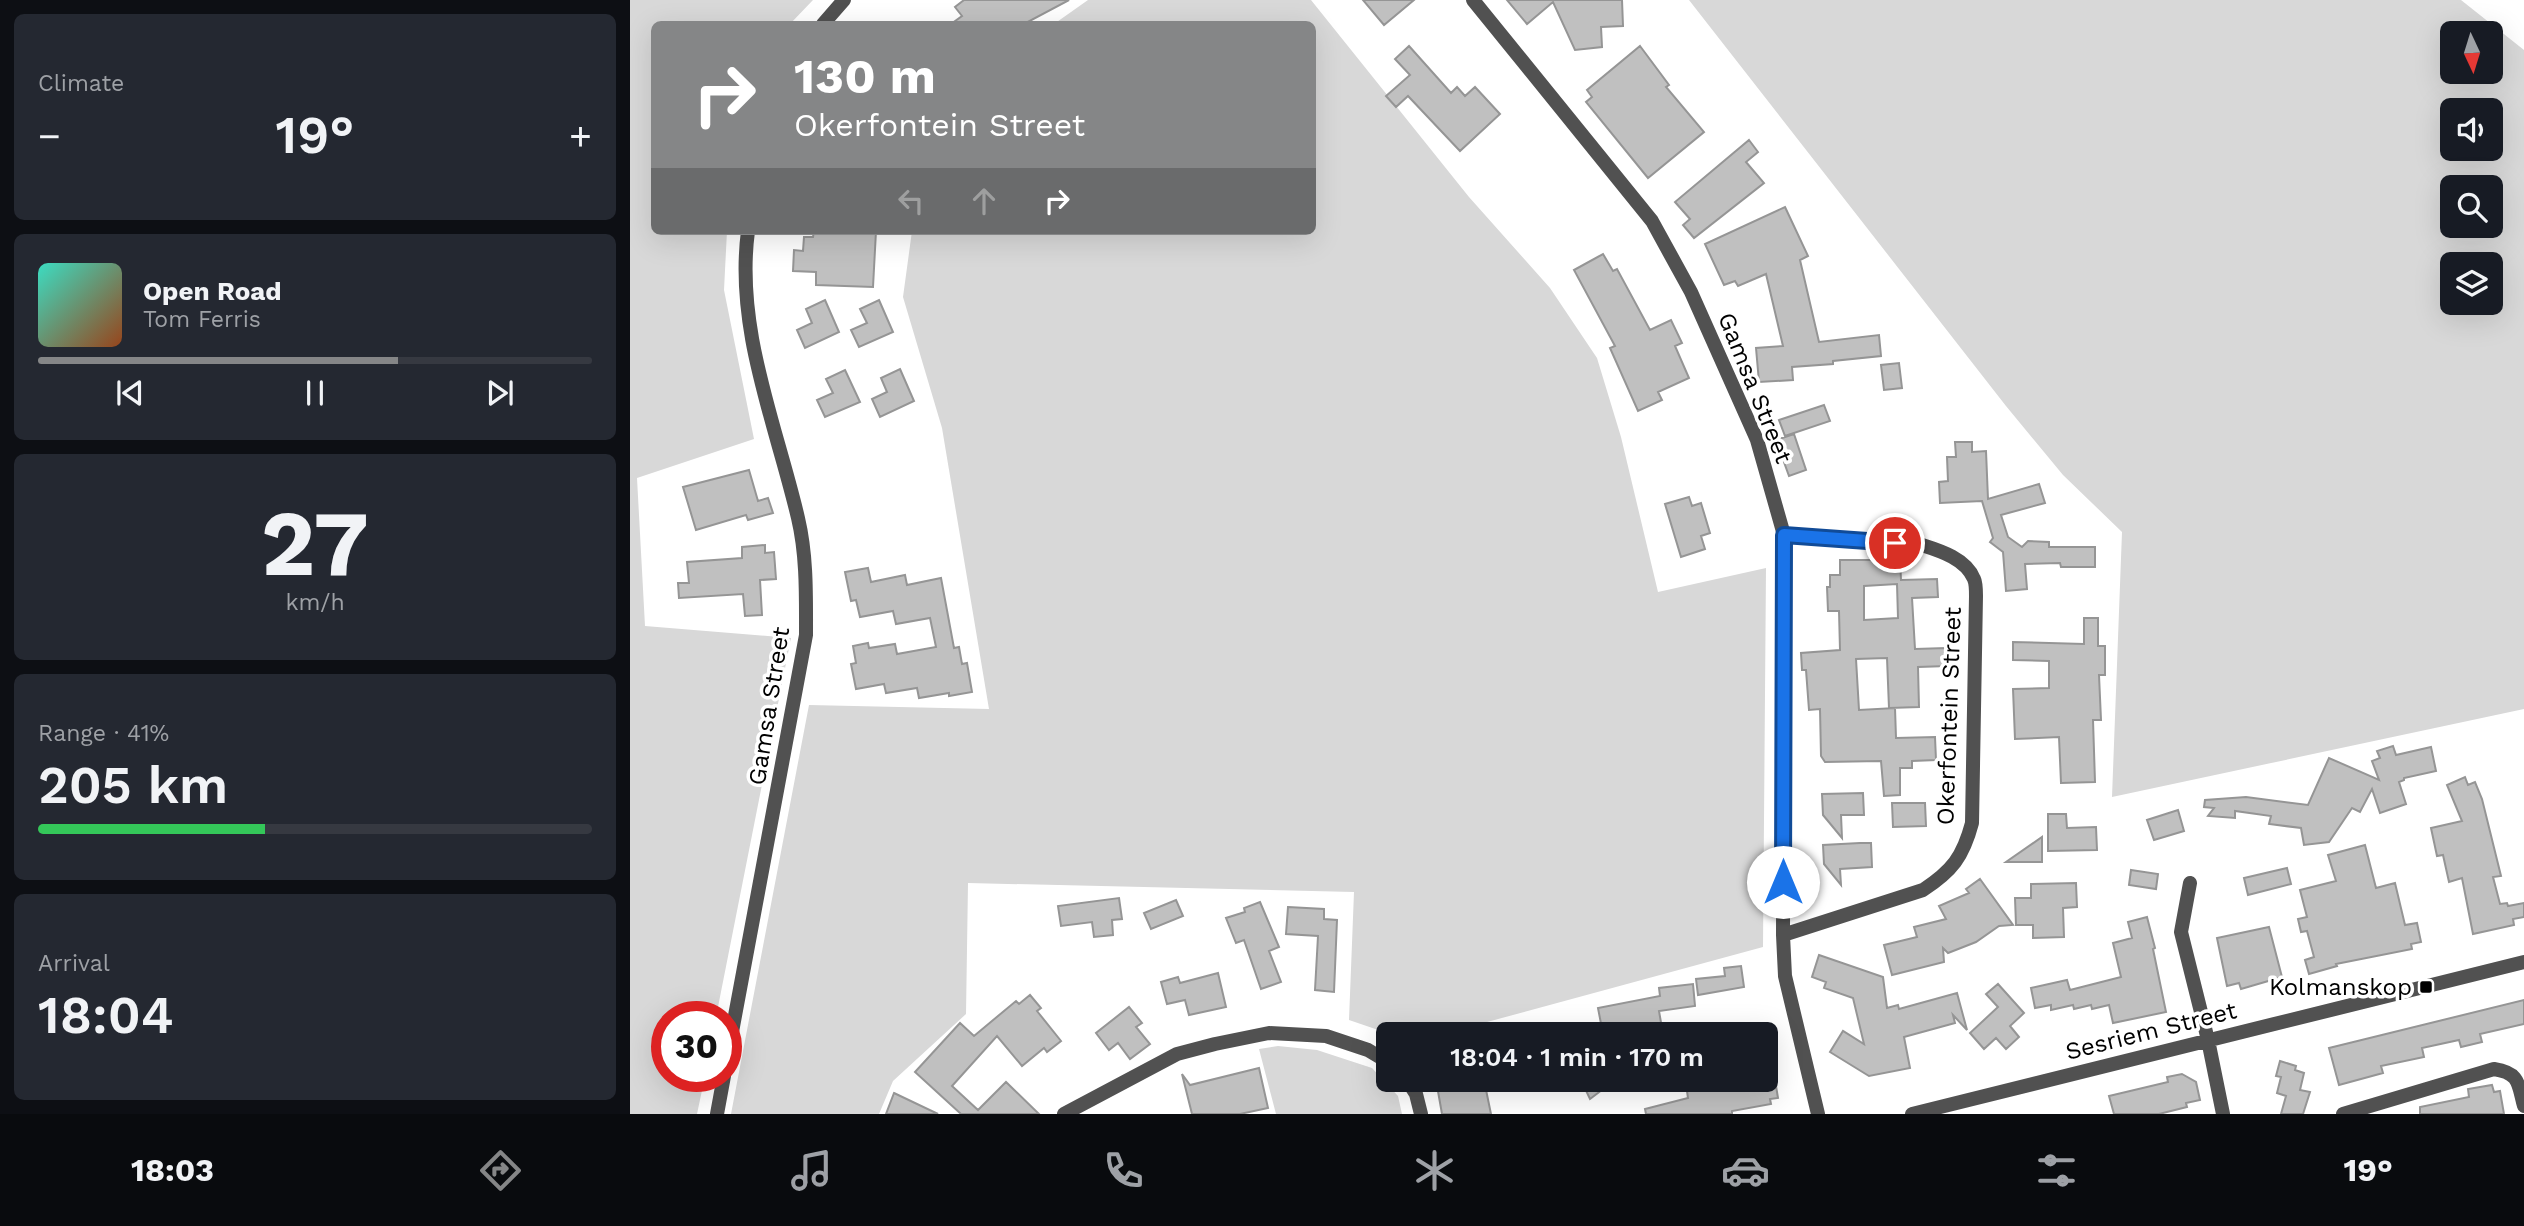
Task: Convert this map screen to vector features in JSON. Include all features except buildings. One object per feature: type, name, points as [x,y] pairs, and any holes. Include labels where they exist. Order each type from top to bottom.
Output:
[{"type":"street","points":[[826,21],[844,0]]},
{"type":"street","name":"Gamsa Street","points":[[1473,0],[1652,221],[1691,292],[1757,440],[1784,535],[1783,935],[1786,976],[1818,1114]]},
{"type":"street","name":"Gamsa Street","points":[[738,1001],[806,635],[806,576],[799,522],[755,356],[746,296],[748,235]]},
{"type":"street","name":"Okerfontein Street","points":[[1783,935],[1923,890],[1956,864],[1967,843],[1972,823],[1976,596],[1974,579],[1962,564],[1943,552],[1922,545],[1784,535]]},
{"type":"street","points":[[2190,883],[2181,932],[2223,1114]]},
{"type":"street","name":"Sesriem Street","points":[[1912,1114],[2524,962]]},
{"type":"street","points":[[1064,1114],[1177,1054],[1269,1033],[1326,1036],[1376,1055]]},
{"type":"street","points":[[2343,1114],[2494,1069],[2508,1071],[2517,1078],[2524,1106]]},
{"type":"street","points":[[717,1114],[721,1092]]},
{"type":"street","points":[[1415,1092],[1421,1114]]},
{"type":"shaded area","points":[[630,0],[813,0],[793,21],[651,21],[651,235],[727,235],[724,290],[754,439],[637,478],[645,626],[791,638],[719,1001],[651,1001],[651,1092],[702,1092],[697,1114],[630,1114]]},
{"type":"shaded area","points":[[1088,0],[1311,0],[1469,197],[1550,288],[1597,358],[1621,437],[1658,592],[1766,568],[1763,947],[1487,1022],[1376,1022],[1376,1029],[1349,1020],[1354,892],[968,883],[966,1014],[893,1081],[879,1114],[731,1114],[735,1092],[742,1092],[742,1056],[809,705],[989,709],[942,428],[903,297],[911,235],[1316,235],[1316,21],[1058,21]]},
{"type":"shaded area","points":[[1689,0],[2461,0],[2487,21],[2440,21],[2440,84],[2503,84],[2503,33],[2524,50],[2524,709],[2112,797],[2122,532],[2063,475]]},
{"type":"shaded area","points":[[1278,1046],[1317,1050],[1372,1068],[1376,1072],[1376,1092],[1394,1092],[1398,1096],[1402,1114],[1276,1114],[1259,1049]]},
{"type":"place","name":"Kolmanskop","points":[[2426,987]]},
{"type":"route","points":[[1783,882],[1784,535],[1895,543]]}]
